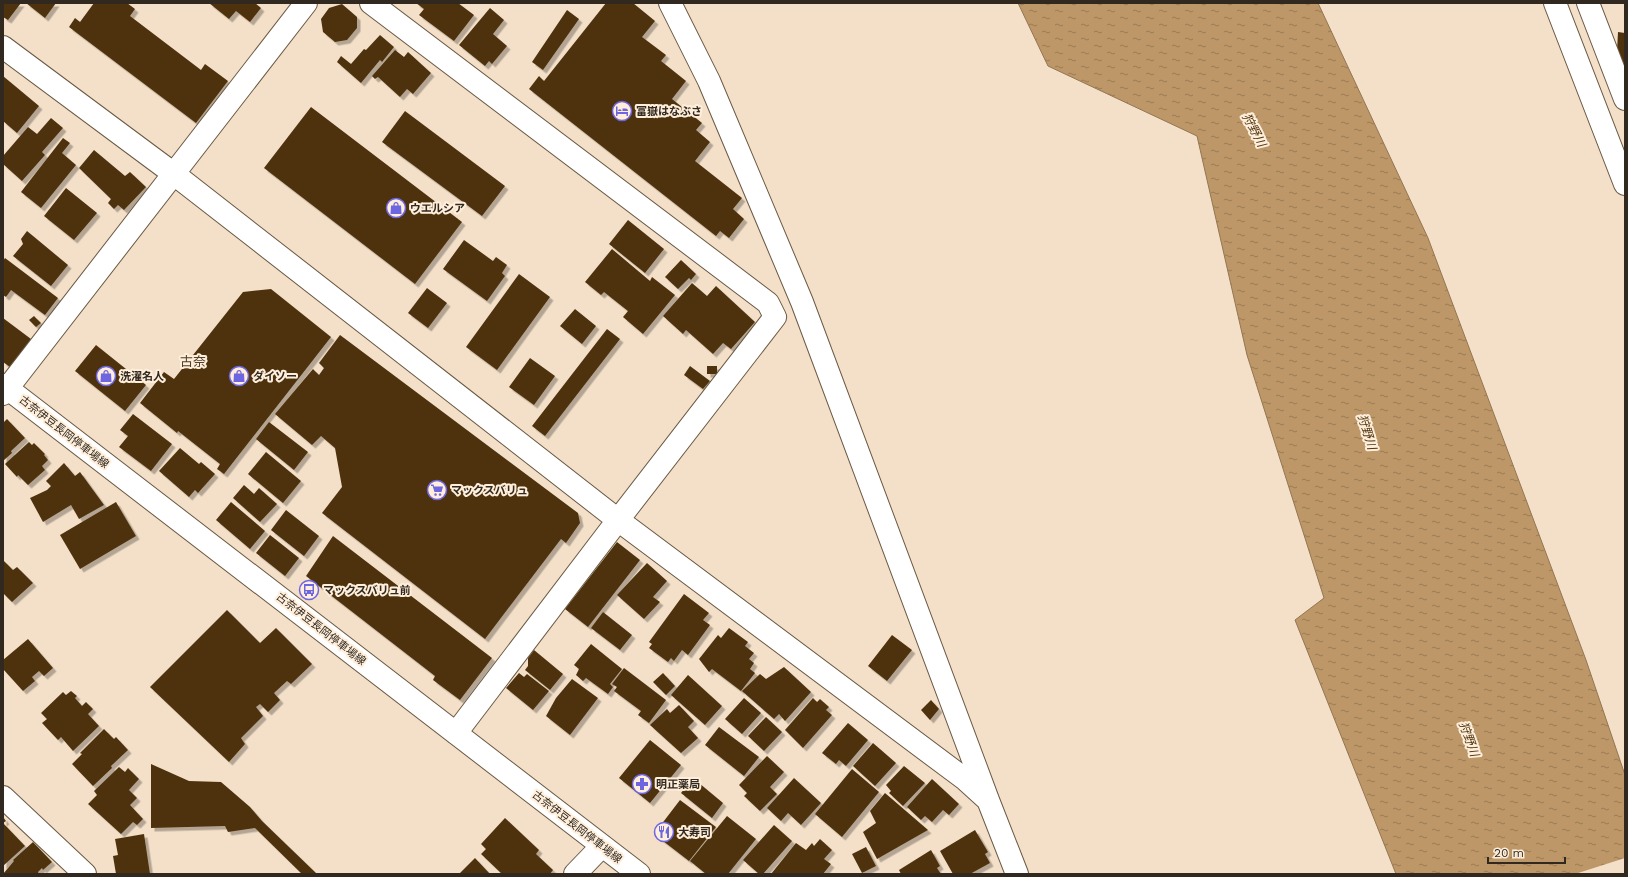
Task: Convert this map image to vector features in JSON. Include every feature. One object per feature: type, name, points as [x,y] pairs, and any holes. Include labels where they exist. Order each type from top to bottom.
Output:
[{"type":"street","points":[[5,389],[306,3]]},
{"type":"street","points":[[372,3],[768,303],[775,317],[456,733]]},
{"type":"street","points":[[670,3],[709,82],[802,302],[1017,874]]},
{"type":"street","points":[[1555,3],[1625,184]]},
{"type":"street","points":[[1588,3],[1625,99]]},
{"type":"street","points":[[3,48],[174,174],[618,520],[959,775],[988,800]]},
{"type":"street","name":"古奈伊豆長岡停車場線","points":[[5,389],[639,874]]},
{"type":"street","points":[[3,797],[85,874]]},
{"type":"street","points":[[575,874],[602,846]]},
{"type":"water","name":"狩野川","points":[[1018,3],[1318,3],[1428,238],[1586,660],[1625,775],[1625,874],[1396,874],[1295,620],[1324,598],[1247,355],[1197,136],[1048,66]]},
{"type":"pier","points":[[1625,858],[1625,874],[1575,874]]},
{"type":"building","points":[[3,3],[21,3],[8,20],[3,17]]},
{"type":"building","points":[[26,3],[56,3],[45,18]]},
{"type":"building","points":[[94,3],[127,3],[135,9],[130,16],[201,70],[205,64],[228,81],[196,123],[69,27],[75,18],[80,22]]},
{"type":"building","points":[[209,3],[255,3],[261,8],[250,22],[236,11],[229,19]]},
{"type":"building","points":[[416,3],[458,3],[474,15],[454,41],[419,15],[424,9]]},
{"type":"building","name":"富嶽はなぶさ","points":[[606,3],[633,3],[655,21],[642,37],[666,55],[661,61],[686,81],[672,99],[702,123],[696,130],[710,142],[695,161],[742,198],[733,209],[744,219],[729,238],[720,231],[716,236],[529,89],[539,76],[544,81]]},
{"type":"building","points":[[342,4],[357,17],[357,28],[347,40],[335,42],[323,32],[321,19],[329,8]]},
{"type":"building","points":[[490,8],[504,20],[493,34],[507,46],[492,64],[489,61],[485,66],[459,45]]},
{"type":"building","points":[[567,10],[579,19],[543,70],[532,62]]},
{"type":"building","points":[[1618,32],[1625,33],[1625,73],[1617,51]]},
{"type":"building","points":[[380,35],[394,47],[382,62],[380,60],[361,83],[337,62],[341,56],[351,64],[364,49],[366,50]]},
{"type":"building","points":[[395,50],[404,57],[408,52],[431,73],[413,94],[407,89],[400,97],[378,77],[375,79],[372,76]]},
{"type":"building","points":[[3,76],[39,106],[17,133],[3,121]]},
{"type":"building","points":[[311,107],[462,222],[415,284],[264,168]]},
{"type":"building","points":[[405,111],[505,186],[482,216],[382,142]]},
{"type":"building","points":[[51,118],[63,128],[42,152],[45,155],[22,181],[3,164],[3,156],[28,127],[37,134]]},
{"type":"building","points":[[63,138],[70,143],[62,153],[76,165],[41,208],[21,192]]},
{"type":"building","points":[[94,150],[125,176],[130,172],[146,187],[124,210],[118,205],[114,209],[108,203],[111,199],[79,168]]},
{"type":"building","points":[[66,188],[97,213],[74,240],[44,216]]},
{"type":"building","points":[[628,220],[664,249],[645,273],[609,244]]},
{"type":"building","points":[[27,231],[68,265],[51,286],[13,256],[23,244],[21,239]]},
{"type":"building","points":[[464,240],[493,261],[496,257],[507,265],[502,273],[505,276],[487,301],[443,269]]},
{"type":"building","points":[[612,249],[650,281],[652,277],[675,295],[643,334],[623,317],[628,311],[604,292],[601,295],[585,282]]},
{"type":"building","points":[[5,258],[58,298],[45,315],[11,290],[6,297],[3,295],[3,261]]},
{"type":"building","points":[[681,260],[696,274],[691,280],[689,278],[678,289],[665,277]]},
{"type":"building","points":[[519,274],[550,297],[497,370],[466,347]]},
{"type":"building","points":[[692,283],[707,296],[716,286],[755,322],[731,349],[723,343],[713,354],[686,330],[683,334],[663,316]]},
{"type":"building","points":[[427,288],[447,303],[428,328],[408,313]]},
{"type":"building","points":[[271,289],[331,337],[224,474],[217,469],[220,464],[178,431],[177,433],[140,403],[164,372],[174,379],[243,292]]},
{"type":"building","points":[[575,309],[596,326],[582,344],[560,326]]},
{"type":"building","points":[[34,316],[41,323],[36,327],[29,320]]},
{"type":"building","points":[[3,318],[31,339],[10,367],[3,362]]},
{"type":"building","points":[[607,329],[620,339],[545,436],[532,426]]},
{"type":"building","points":[[340,335],[578,513],[580,523],[566,543],[561,539],[485,639],[322,513],[342,487],[335,448],[321,436],[312,445],[275,414],[313,369],[319,375],[324,368],[319,363]]},
{"type":"building","points":[[96,345],[146,385],[125,411],[75,371]]},
{"type":"building","points":[[530,358],[555,376],[534,405],[509,387]]},
{"type":"building","points":[[690,366],[710,381],[703,389],[684,375]]},
{"type":"building","points":[[707,366],[717,366],[717,374],[707,374]]},
{"type":"building","points":[[133,414],[172,444],[151,471],[119,447],[128,436],[120,430]]},
{"type":"building","points":[[7,419],[25,438],[3,461],[3,423]]},
{"type":"building","points":[[269,422],[308,452],[294,470],[256,439]]},
{"type":"building","points":[[29,442],[32,445],[34,443],[45,454],[44,455],[48,460],[42,466],[45,470],[28,485],[18,475],[17,477],[5,464]]},
{"type":"building","points":[[180,448],[199,464],[201,462],[215,474],[198,493],[195,490],[189,497],[159,471]]},
{"type":"building","points":[[266,452],[301,481],[283,503],[248,474]]},
{"type":"building","points":[[64,463],[75,476],[80,472],[104,505],[79,519],[71,505],[43,522],[30,498],[47,490],[51,486],[46,481]]},
{"type":"building","points":[[244,485],[254,494],[259,488],[277,504],[260,522],[233,498]]},
{"type":"building","points":[[116,502],[136,536],[80,569],[60,535]]},
{"type":"building","points":[[231,502],[265,531],[250,549],[216,520]]},
{"type":"building","points":[[286,510],[319,536],[304,556],[271,530]]},
{"type":"building","points":[[270,535],[299,558],[285,576],[256,553]]},
{"type":"building","points":[[333,536],[492,658],[460,700],[433,680],[435,676],[306,576]]},
{"type":"building","points":[[617,542],[640,560],[588,627],[565,609]]},
{"type":"building","points":[[3,560],[13,570],[17,567],[33,583],[12,602],[3,593]]},
{"type":"building","points":[[647,563],[667,581],[653,597],[660,602],[644,619],[617,595]]},
{"type":"building","points":[[684,594],[709,613],[703,620],[710,625],[688,655],[682,650],[674,661],[671,658],[668,662],[649,648],[652,644],[649,642]]},
{"type":"building","points":[[227,610],[260,643],[276,628],[312,664],[291,684],[287,681],[274,693],[280,700],[268,712],[260,704],[256,707],[263,716],[241,738],[245,744],[229,762],[150,687]]},
{"type":"building","points":[[603,612],[632,635],[620,650],[591,628]]},
{"type":"building","points":[[729,628],[748,642],[745,646],[754,653],[749,659],[754,663],[750,669],[755,673],[741,691],[712,669],[709,672],[699,659],[718,635],[721,638]]},
{"type":"building","points":[[892,635],[912,650],[887,681],[868,666]]},
{"type":"building","points":[[28,639],[53,668],[44,676],[39,671],[32,677],[35,681],[23,691],[3,669],[3,660]]},
{"type":"building","points":[[591,644],[622,669],[610,684],[613,687],[608,694],[586,678],[583,681],[576,675],[579,669],[574,665]]},
{"type":"building","points":[[534,650],[563,674],[550,690],[525,670],[528,666],[528,658]]},
{"type":"building","points":[[784,667],[811,692],[785,721],[779,714],[774,719],[742,691],[760,674],[766,679]]},
{"type":"building","points":[[624,668],[666,700],[649,723],[638,715],[641,711],[614,691],[617,687],[612,684]]},
{"type":"building","points":[[519,673],[524,677],[527,674],[549,691],[533,710],[506,688]]},
{"type":"building","points":[[663,673],[675,686],[666,695],[653,682]]},
{"type":"building","points":[[688,675],[722,706],[705,725],[671,695]]},
{"type":"building","points":[[572,679],[598,698],[570,735],[546,716],[556,698]]},
{"type":"building","points":[[71,691],[77,696],[75,698],[82,706],[86,702],[93,709],[88,714],[99,726],[73,751],[61,737],[58,740],[42,723],[47,719],[41,713],[63,692],[66,695]]},
{"type":"building","points":[[744,698],[761,713],[742,734],[725,719]]},
{"type":"building","points":[[813,698],[817,702],[820,699],[829,707],[826,710],[832,715],[803,748],[785,730]]},
{"type":"building","points":[[931,700],[939,709],[930,720],[921,710]]},
{"type":"building","points":[[679,705],[694,721],[688,727],[698,738],[681,753],[650,725],[667,709],[670,713]]},
{"type":"building","points":[[766,717],[782,732],[764,751],[748,736]]},
{"type":"building","points":[[848,723],[868,740],[846,766],[839,760],[836,764],[822,753]]},
{"type":"building","points":[[719,727],[759,757],[744,776],[705,745]]},
{"type":"building","points":[[104,729],[114,739],[116,737],[128,750],[93,786],[72,764],[82,754],[80,753]]},
{"type":"building","points":[[650,740],[681,765],[650,803],[619,778]]},
{"type":"building","points":[[873,743],[896,763],[875,786],[853,766]]},
{"type":"building","points":[[767,756],[784,772],[770,787],[777,794],[760,811],[744,796],[747,793],[739,785]]},
{"type":"building","points":[[151,764],[189,781],[221,782],[250,807],[262,821],[317,874],[302,874],[255,828],[228,832],[225,826],[151,828]]},
{"type":"building","points":[[904,766],[925,783],[903,806],[889,793],[891,791],[886,785]]},
{"type":"building","points":[[119,767],[125,772],[128,768],[139,779],[129,790],[137,798],[130,805],[143,819],[137,825],[133,822],[121,834],[88,804],[97,795],[94,791]]},
{"type":"building","points":[[852,769],[879,792],[842,837],[815,814]]},
{"type":"building","points":[[693,778],[723,803],[712,818],[681,793]]},
{"type":"building","points":[[794,778],[821,803],[801,825],[788,813],[781,821],[767,808]]},
{"type":"building","points":[[932,779],[959,804],[949,815],[943,810],[932,822],[925,816],[921,820],[907,807]]},
{"type":"building","points":[[885,793],[928,830],[877,859],[863,832],[876,823],[870,811]]},
{"type":"building","points":[[680,800],[716,827],[689,861],[654,834]]},
{"type":"building","points":[[727,816],[756,839],[728,874],[706,874],[690,861]]},
{"type":"building","points":[[505,818],[539,850],[536,854],[553,870],[550,874],[502,874],[481,854],[486,849],[481,844]]},
{"type":"building","points":[[3,823],[25,846],[3,866]]},
{"type":"building","points":[[774,825],[792,841],[763,874],[759,874],[743,860]]},
{"type":"building","points":[[975,830],[988,852],[985,854],[990,863],[970,874],[953,874],[940,851]]},
{"type":"building","points":[[144,834],[150,874],[116,874],[113,856],[118,855],[115,839]]},
{"type":"building","points":[[820,839],[832,850],[824,859],[831,864],[823,874],[771,874],[796,843],[806,850],[812,843],[814,846]]},
{"type":"building","points":[[33,842],[52,862],[43,870],[42,868],[38,872],[39,874],[3,874],[14,861],[13,860]]},
{"type":"building","points":[[866,847],[876,866],[862,873],[852,854]]},
{"type":"building","points":[[931,850],[940,866],[937,868],[941,874],[901,874],[899,870]]},
{"type":"building","points":[[475,858],[490,874],[459,874]]},
{"type":"place","name":"富嶽はなぶさ","points":[[622,111]]},
{"type":"place","name":"ウエルシア","points":[[396,208]]},
{"type":"place","name":"洗濯名人","points":[[106,376]]},
{"type":"place","name":"ダイソー","points":[[239,376]]},
{"type":"place","name":"マックスバリュ","points":[[437,490]]},
{"type":"place","name":"マックスバリュ前","points":[[309,590]]},
{"type":"place","name":"明正薬局","points":[[642,784]]},
{"type":"place","name":"大寿司","points":[[664,832]]},
{"type":"district","name":"古奈","points":[[193,361]]}]
